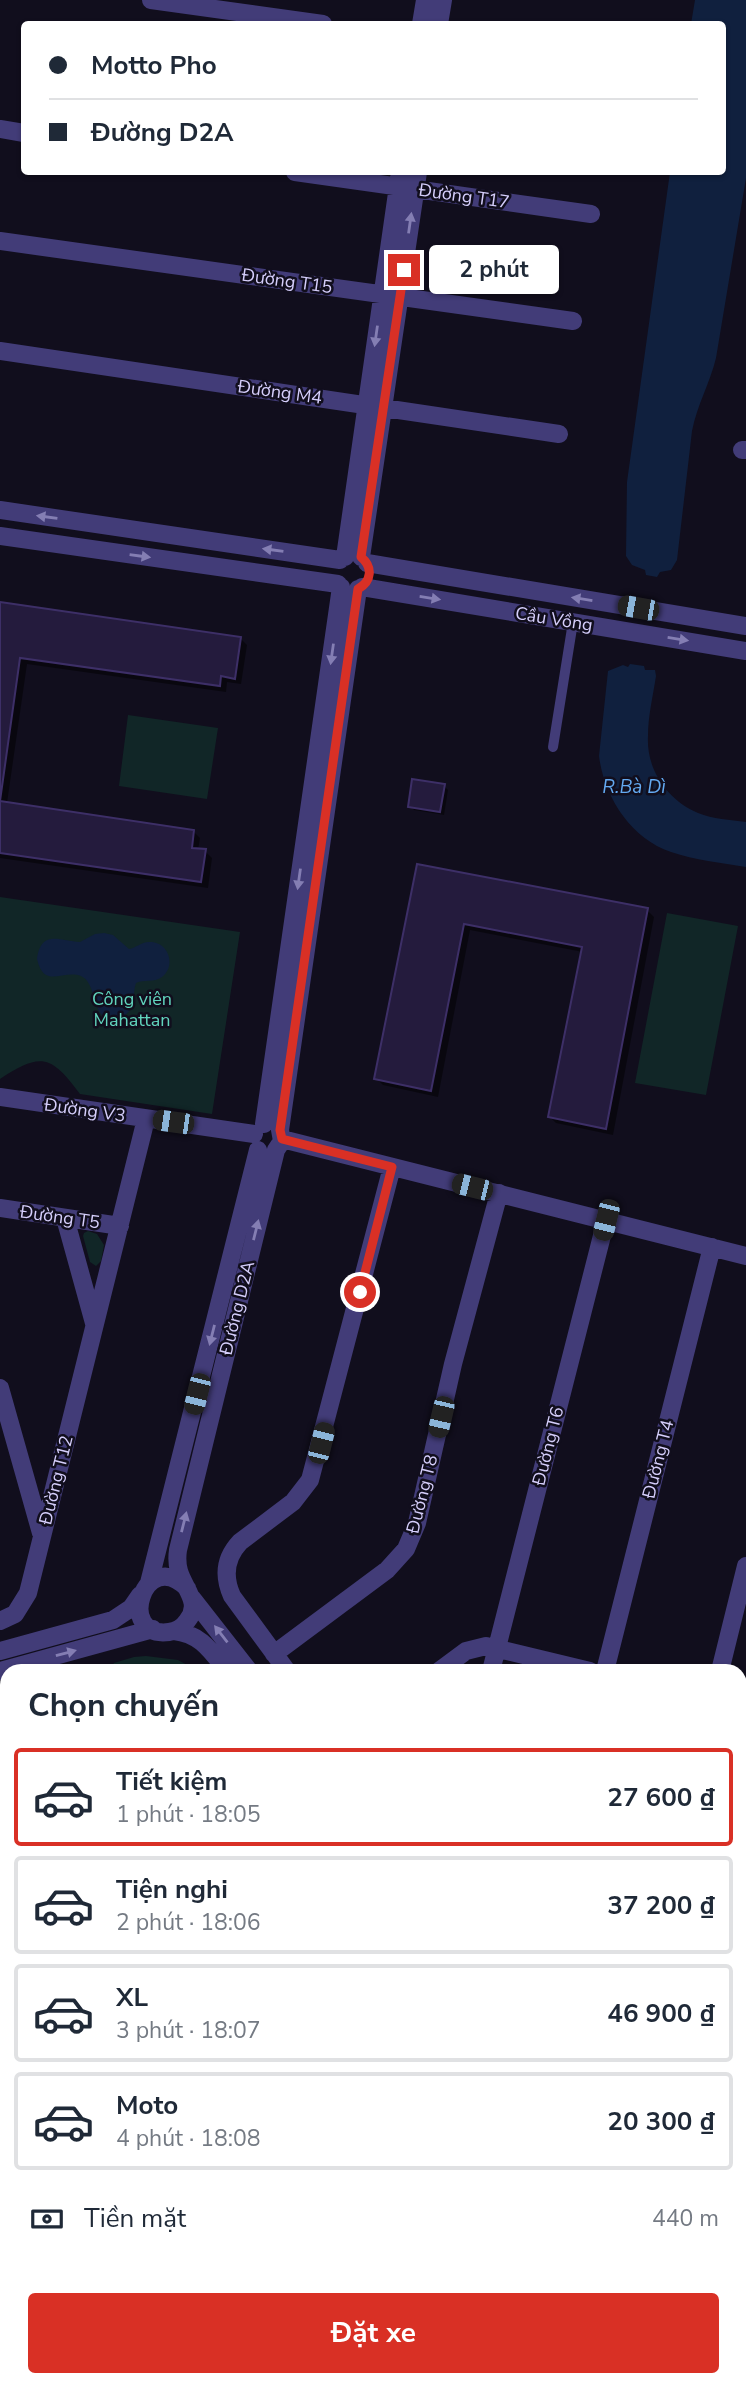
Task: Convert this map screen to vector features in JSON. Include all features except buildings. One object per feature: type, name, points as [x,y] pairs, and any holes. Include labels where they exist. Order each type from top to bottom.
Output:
[{"type":"street","points":[[151,0],[302,21]]},
{"type":"street","points":[[422,21],[425,0]]},
{"type":"street","points":[[440,21],[443,0]]},
{"type":"street","points":[[0,129],[21,132]]},
{"type":"street","name":"Đường T17","points":[[337,175],[408,180],[591,214]]},
{"type":"street","points":[[353,559],[408,180]]},
{"type":"street","name":"Đường T15","points":[[0,241],[573,320]]},
{"type":"street","name":"Đường M4","points":[[0,351],[559,434]]},
{"type":"street","name":"Cầu Vồng","points":[[0,510],[353,559],[746,626]]},
{"type":"street","name":"Cầu Vồng","points":[[0,536],[350,587],[746,651]]},
{"type":"street","points":[[353,559],[370,575],[350,587],[334,570],[353,559]]},
{"type":"street","name":"Đường D2A","points":[[244,1664],[190,1593],[178,1568],[178,1547],[269,1138],[350,587]]},
{"type":"street","name":"Đường V3","points":[[0,1097],[269,1138],[746,1256]]},
{"type":"street","name":"Đường T12","points":[[0,1620],[15,1614],[25,1601],[146,1119]]},
{"type":"street","name":"Đường D2A","points":[[144,1589],[269,1138]]},
{"type":"street","points":[[282,1664],[232,1596],[228,1586],[227,1567],[240,1542],[293,1502],[310,1480],[392,1167]]},
{"type":"street","name":"Đường T8","points":[[274,1654],[387,1570],[410,1543],[417,1523],[453,1364],[499,1194]]},
{"type":"street","name":"Đường T5","points":[[0,1208],[120,1226]]},
{"type":"street","name":"Đường T12","points":[[65,1218],[94,1326]]},
{"type":"street","name":"Đường T6","points":[[493,1664],[606,1220]]},
{"type":"street","name":"Đường T4","points":[[607,1664],[712,1247]]},
{"type":"street","points":[[0,1388],[42,1536]]},
{"type":"street","points":[[722,1664],[746,1566]]},
{"type":"street","points":[[0,1651],[117,1618],[131,1608],[144,1589],[159,1578],[171,1578],[190,1593],[191,1616],[184,1625],[174,1631]]},
{"type":"street","points":[[144,1589],[139,1612],[146,1624],[161,1632],[174,1631],[198,1637],[221,1664]]},
{"type":"street","points":[[26,1664],[153,1629]]},
{"type":"street","points":[[449,1664],[469,1649],[482,1646],[497,1647],[563,1664]]},
{"type":"lane","points":[[553,747],[573,622]]},
{"type":"green space","points":[[128,715],[218,728],[207,799],[119,786]]},
{"type":"green space","name":"Công viên Mahattan","points":[[0,897],[240,932],[212,1114],[80,1094],[61,1071],[44,1062],[26,1064],[0,1079]]},
{"type":"green space","points":[[667,913],[738,926],[706,1095],[635,1083]]},
{"type":"green space","points":[[88,1231],[97,1234],[104,1245],[101,1261],[96,1266],[90,1262],[83,1236]]},
{"type":"green space","points":[[134,1657],[178,1660],[185,1664],[113,1664]]},
{"type":"water","points":[[695,0],[746,0],[746,178],[716,358],[692,431],[677,560],[671,570],[660,572],[657,577],[646,575],[645,570],[632,565],[626,556],[627,482],[670,175],[726,175],[726,21],[692,21]]},
{"type":"water","name":"R.Bà Dì","points":[[630,664],[644,666],[645,670],[655,670],[648,748],[661,782],[677,800],[698,813],[746,822],[746,867],[689,857],[656,845],[632,826],[613,800],[599,756],[608,671],[623,665],[628,667]]},
{"type":"water","points":[[95,934],[113,935],[129,949],[146,942],[161,945],[169,960],[167,972],[162,977],[136,983],[131,1009],[122,1017],[112,1019],[104,1017],[100,1012],[91,988],[81,976],[49,976],[44,974],[37,959],[39,950],[47,940],[80,942]]},
{"type":"route","points":[[360,1292],[392,1167],[282,1139],[280,1130],[358,589],[367,583],[370,575],[369,566],[361,557],[404,270]]}]
